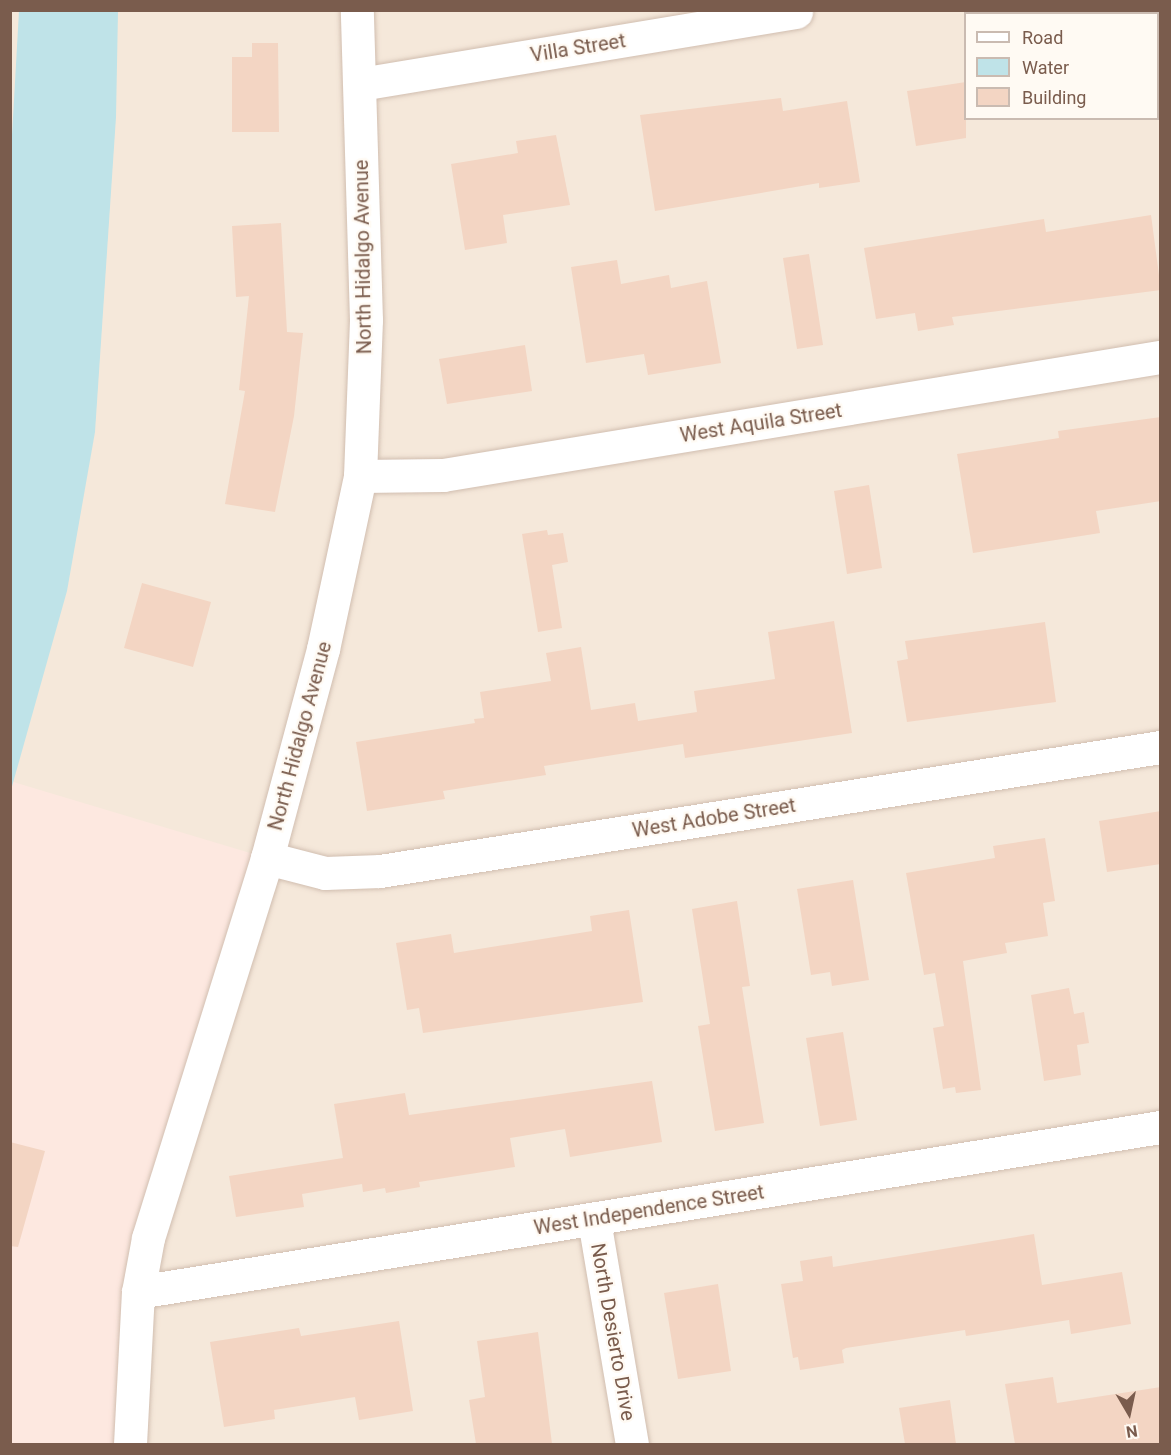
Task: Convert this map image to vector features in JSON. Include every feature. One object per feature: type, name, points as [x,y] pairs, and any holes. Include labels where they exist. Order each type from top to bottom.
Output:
[{"type":"street","name":"North Hidalgo Avenue","points":[[130,1444],[138,1292],[148,1238],[267,858],[323,649],[360,476],[366,320],[357,10]]},
{"type":"street","name":"Villa Street","points":[[360,84],[796,12]]},
{"type":"street","name":"West Aquila Street","points":[[360,476],[443,475],[1161,357]]},
{"type":"street","name":"West Adobe Street","points":[[267,858],[326,873],[380,871],[1161,747]]},
{"type":"street","name":"West Independence Street","points":[[138,1292],[1161,1127]]},
{"type":"street","name":"North Desierto Drive","points":[[594,1220],[632,1444]]},
{"type":"shaded area","points":[[10,11],[1160,11],[1160,1444],[130,1444],[11,781]]},
{"type":"shaded area","points":[[10,781],[267,858],[148,1238],[130,1444],[11,1444]]},
{"type":"water","points":[[19,11],[118,11],[116,117],[95,432],[67,591],[11,790],[10,171]]},
{"type":"building","points":[[252,43],[278,43],[279,132],[232,132],[232,57],[252,57]]},
{"type":"building","points":[[964,82],[966,138],[916,146],[907,91]]},
{"type":"building","points":[[781,98],[783,111],[847,101],[860,182],[819,188],[819,183],[655,211],[640,115]]},
{"type":"building","points":[[556,135],[570,205],[503,215],[507,243],[465,250],[451,164],[518,153],[516,141]]},
{"type":"building","points":[[1151,215],[1161,290],[952,317],[954,325],[918,331],[915,313],[876,319],[864,248],[1044,219],[1046,232]]},
{"type":"building","points":[[281,223],[287,332],[303,333],[294,416],[275,512],[225,504],[245,391],[239,390],[249,296],[236,297],[232,226]]},
{"type":"building","points":[[809,254],[823,345],[797,349],[783,258]]},
{"type":"building","points":[[617,260],[621,284],[669,275],[671,288],[707,281],[721,363],[648,375],[644,354],[586,363],[571,267]]},
{"type":"building","points":[[525,345],[532,391],[447,404],[439,359]]},
{"type":"building","points":[[1161,417],[1161,501],[1096,511],[1100,533],[973,553],[957,454],[1059,438],[1058,431]]},
{"type":"building","points":[[869,485],[882,568],[847,574],[834,491]]},
{"type":"building","points":[[547,530],[548,535],[563,533],[568,562],[552,565],[562,628],[538,632],[522,534]]},
{"type":"building","points":[[142,583],[211,602],[193,667],[124,648]]},
{"type":"building","points":[[834,621],[852,733],[685,758],[683,744],[544,766],[546,775],[443,791],[445,799],[367,811],[356,742],[475,723],[474,719],[484,718],[480,692],[551,681],[546,653],[581,647],[591,710],[635,703],[638,721],[697,712],[694,691],[775,679],[768,632]]},
{"type":"building","points":[[1045,622],[1056,702],[907,722],[897,661],[908,659],[905,641]]},
{"type":"building","points":[[1161,811],[1161,864],[1107,872],[1099,821]]},
{"type":"building","points":[[1045,838],[1055,901],[1043,903],[1048,936],[1005,943],[1007,953],[963,961],[981,1090],[956,1093],[955,1087],[943,1089],[933,1028],[944,1026],[935,973],[924,975],[906,873],[995,858],[993,846]]},
{"type":"building","points":[[853,880],[869,980],[832,986],[830,972],[811,975],[797,889]]},
{"type":"building","points":[[737,901],[750,986],[742,987],[764,1123],[715,1131],[698,1026],[710,1024],[692,909]]},
{"type":"building","points":[[629,910],[643,1002],[423,1033],[419,1008],[407,1010],[396,943],[451,934],[454,953],[592,931],[590,916]]},
{"type":"building","points":[[1069,988],[1074,1014],[1084,1012],[1089,1043],[1077,1045],[1081,1075],[1044,1081],[1031,995]]},
{"type":"building","points":[[843,1032],[857,1120],[820,1126],[806,1038]]},
{"type":"building","points":[[652,1081],[662,1142],[570,1157],[565,1129],[510,1138],[515,1167],[419,1182],[420,1187],[386,1193],[385,1188],[363,1192],[362,1184],[302,1194],[304,1207],[236,1217],[229,1176],[343,1158],[334,1104],[405,1093],[409,1115]]},
{"type":"building","points":[[10,1142],[45,1151],[18,1247],[10,1246]]},
{"type":"building","points":[[1034,1234],[1042,1285],[1122,1272],[1131,1324],[1071,1334],[1069,1320],[966,1336],[965,1330],[846,1348],[842,1350],[844,1363],[800,1370],[798,1357],[793,1358],[781,1284],[803,1281],[800,1261],[832,1256],[833,1267]]},
{"type":"building","points":[[718,1284],[731,1371],[678,1379],[664,1293]]},
{"type":"building","points":[[399,1321],[413,1411],[359,1420],[355,1397],[274,1410],[275,1419],[224,1427],[210,1342],[299,1328],[301,1336]]},
{"type":"building","points":[[538,1332],[552,1444],[476,1444],[469,1400],[485,1397],[477,1341]]},
{"type":"building","points":[[1053,1377],[1057,1403],[1161,1387],[1161,1444],[1015,1444],[1005,1384]]},
{"type":"building","points":[[950,1400],[956,1444],[905,1444],[899,1408]]}]
